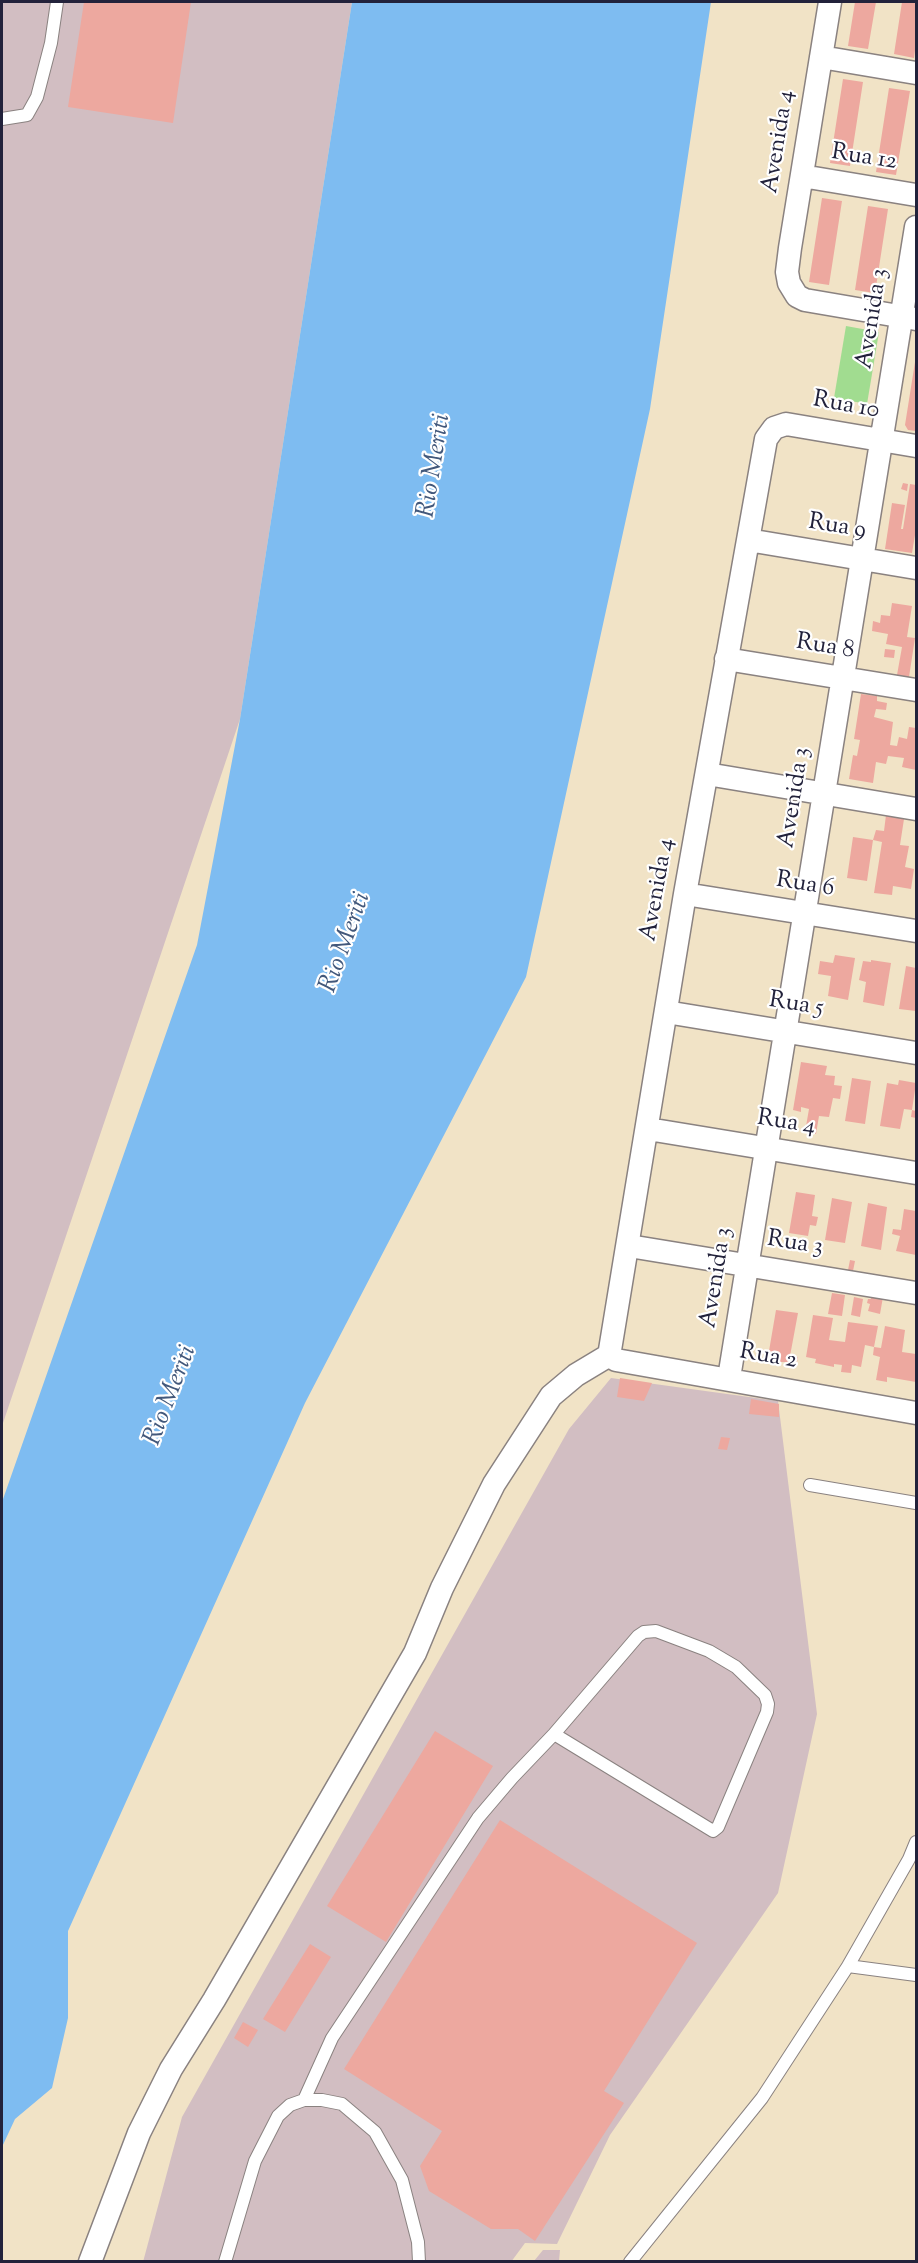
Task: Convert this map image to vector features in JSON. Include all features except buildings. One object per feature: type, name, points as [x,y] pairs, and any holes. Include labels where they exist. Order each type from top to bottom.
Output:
[{"type":"street","name":"Avenida 4","points":[[830,2],[788,272],[792,290],[797,296],[806,300],[909,318]]},
{"type":"street","points":[[821,57],[916,73]]},
{"type":"street","name":"Rua 12","points":[[802,176],[916,195]]},
{"type":"street","name":"Avenida 3","points":[[729,1378],[882,441],[909,318],[916,227]]},
{"type":"street","name":"Rua 10","points":[[768,434],[780,424],[786,424],[916,447]]},
{"type":"street","name":"Avenida 4","points":[[611,1355],[685,894],[768,434]]},
{"type":"street","name":"Rua 9","points":[[748,540],[916,568]]},
{"type":"street","name":"Rua 8","points":[[726,659],[916,690]]},
{"type":"street","points":[[707,774],[916,809]]},
{"type":"street","name":"Rua 6","points":[[685,894],[916,932]]},
{"type":"street","name":"Rua 5","points":[[666,1012],[916,1053]]},
{"type":"street","name":"Rua 4","points":[[648,1129],[916,1173]]},
{"type":"street","name":"Rua 3","points":[[629,1246],[916,1293]]},
{"type":"street","points":[[90,2262],[139,2133],[171,2070],[220,1990],[415,1653],[442,1588],[494,1484],[550,1396],[576,1375],[611,1355]]},
{"type":"street","name":"Rua 2","points":[[611,1355],[616,1360],[729,1378],[916,1413]]},
{"type":"lane","points":[[2,119],[27,115],[37,98],[51,43],[57,2]]},
{"type":"lane","points":[[810,1485],[916,1503]]},
{"type":"lane","points":[[304,2100],[332,2038],[478,1818],[638,1636],[656,1631],[709,1651],[736,1667],[765,1695],[768,1704],[767,1712],[723,1817],[713,1831],[554,1734]]},
{"type":"lane","points":[[630,2262],[762,2098],[848,1966],[913,1860],[916,1842]]},
{"type":"lane","points":[[848,1966],[916,1975]]},
{"type":"lane","points":[[225,2262],[255,2161],[278,2116],[290,2105],[304,2100],[322,2100],[342,2104],[375,2132],[402,2180],[418,2242],[419,2262]]},
{"type":"shaded area","points":[[2,2],[352,2],[240,719],[2,1426]]},
{"type":"shaded area","points":[[611,1378],[778,1401],[817,1714],[778,1893],[610,2135],[557,2244],[525,2243],[511,2262],[143,2262],[182,2117],[569,1429]]},
{"type":"shaded area","points":[[543,2250],[560,2250],[559,2261],[534,2261]]},
{"type":"green space","points":[[846,326],[879,332],[867,404],[834,398]]},
{"type":"water","name":"Rio Meriti","points":[[352,2],[711,2],[650,409],[526,977],[305,1403],[68,1931],[68,2018],[52,2088],[15,2119],[2,2147],[2,1502],[197,945],[240,719]]}]
